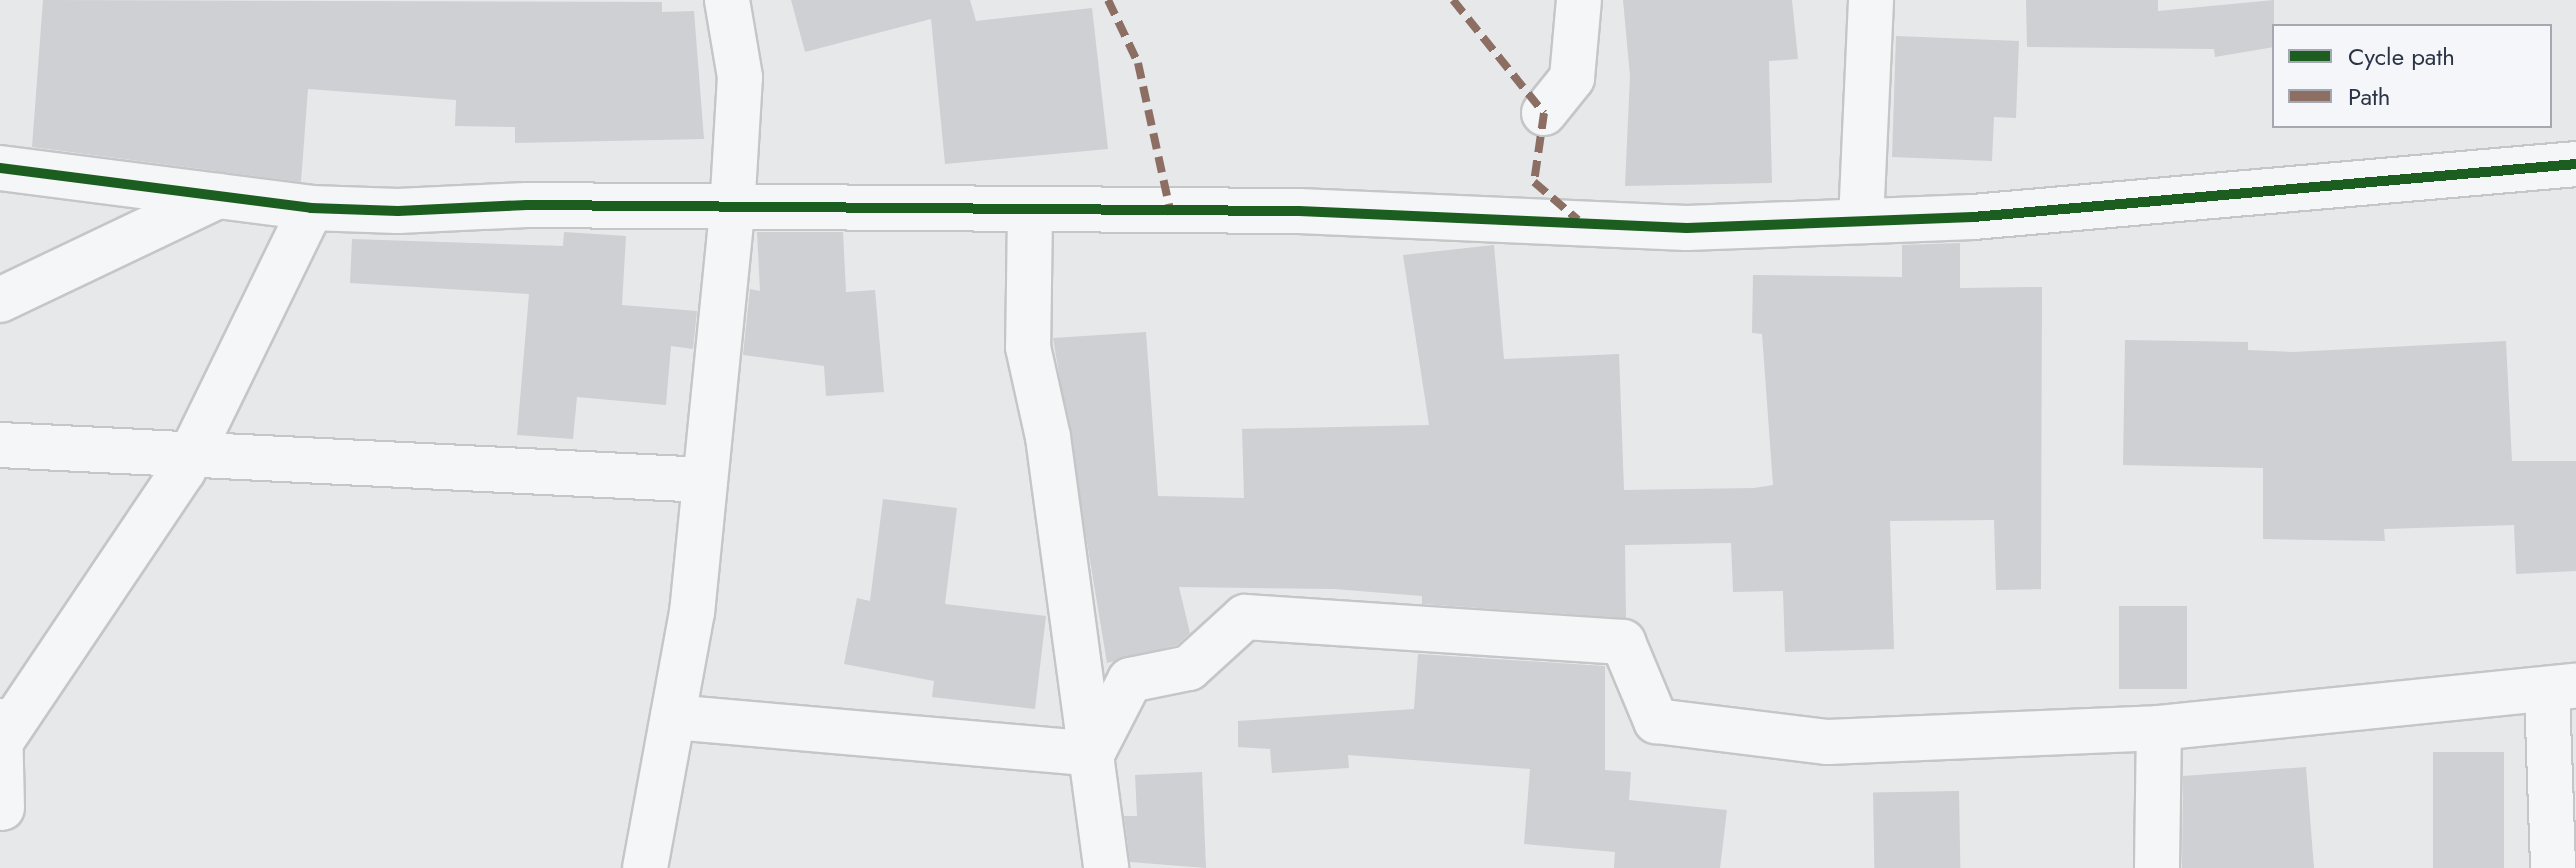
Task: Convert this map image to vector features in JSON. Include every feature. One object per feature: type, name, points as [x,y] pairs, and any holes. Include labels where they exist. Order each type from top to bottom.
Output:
[{"type":"street","points":[[645,868],[673,717],[705,480],[732,211],[740,77],[727,0]]},
{"type":"street","points":[[1544,113],[1572,78],[1579,0]]},
{"type":"street","points":[[1861,221],[1871,0]]},
{"type":"street","points":[[0,168],[311,208],[1508,216],[1687,228],[1861,221],[2576,164]]},
{"type":"street","points":[[0,300],[218,196]]},
{"type":"street","points":[[0,743],[192,454],[311,208]]},
{"type":"street","points":[[1030,212],[1028,347],[1048,437],[1106,868]]},
{"type":"street","points":[[0,445],[705,480]]},
{"type":"street","points":[[1092,754],[1130,680],[1189,668],[1245,617],[1623,642],[1656,721],[1812,740],[2159,728],[2561,690],[2553,868]]},
{"type":"street","points":[[673,717],[1092,754]]},
{"type":"street","points":[[0,721],[2,808]]},
{"type":"street","points":[[2157,868],[2159,728]]},
{"type":"building","points":[[43,0],[662,2],[662,12],[694,11],[704,139],[515,143],[515,127],[455,126],[456,100],[308,89],[301,182],[32,147]]},
{"type":"building","points":[[791,0],[970,0],[976,21],[1092,8],[1108,149],[945,164],[931,19],[805,52]]},
{"type":"building","points":[[1623,0],[1792,0],[1798,59],[1769,61],[1772,183],[1625,186],[1630,76]]},
{"type":"building","points":[[2026,0],[2158,0],[2158,11],[2274,0],[2272,47],[2215,57],[2214,49],[2027,47]]},
{"type":"building","points":[[1896,36],[2019,41],[2016,118],[1994,117],[1992,161],[1892,157]]},
{"type":"building","points":[[564,232],[626,236],[622,305],[697,311],[693,349],[671,346],[666,405],[577,397],[573,439],[517,435],[529,294],[350,283],[352,239],[563,246]]},
{"type":"building","points":[[757,232],[843,232],[846,292],[875,290],[884,392],[826,396],[824,366],[743,355],[750,289],[760,291]]},
{"type":"building","points":[[1960,243],[1960,288],[2042,287],[2041,589],[1996,590],[1994,520],[1890,521],[1894,649],[1785,652],[1783,591],[1733,592],[1731,543],[1625,545],[1626,618],[1422,604],[1422,596],[1334,589],[1179,587],[1190,633],[1177,645],[1107,663],[1053,338],[1146,332],[1158,496],[1244,498],[1242,429],[1429,425],[1403,255],[1494,245],[1504,359],[1619,354],[1624,490],[1754,488],[1773,485],[1762,334],[1752,333],[1753,275],[1902,277],[1902,245]]},
{"type":"building","points":[[2125,340],[2248,342],[2248,350],[2293,352],[2506,341],[2512,461],[2576,461],[2576,571],[2516,574],[2514,525],[2384,529],[2385,541],[2263,539],[2263,468],[2123,465]]},
{"type":"building","points":[[883,499],[957,508],[945,604],[1046,616],[1035,709],[932,697],[934,681],[844,664],[857,598],[870,601]]},
{"type":"building","points":[[2119,606],[2187,606],[2187,689],[2119,689]]},
{"type":"building","points":[[1418,654],[1605,666],[1605,770],[1631,772],[1629,800],[1727,810],[1720,868],[1614,868],[1615,852],[1524,844],[1530,769],[1348,755],[1349,768],[1272,773],[1270,749],[1238,747],[1238,721],[1414,709]]},
{"type":"building","points":[[2433,752],[2504,752],[2504,868],[2433,868]]},
{"type":"building","points":[[2306,767],[2314,868],[2182,868],[2183,776]]},
{"type":"building","points":[[1202,772],[1206,868],[1130,862],[1124,816],[1137,816],[1135,775]]},
{"type":"building","points":[[1959,791],[1960,868],[1874,868],[1873,793]]},
{"type":"marked path","points":[[1108,0],[1138,63],[1171,214]]},
{"type":"marked path","points":[[1453,0],[1544,113],[1534,182],[1578,220]]},
{"type":"cycle path","points":[[0,168],[311,208],[398,211],[527,205],[1299,211],[1687,228],[1973,217],[2576,164]]}]
